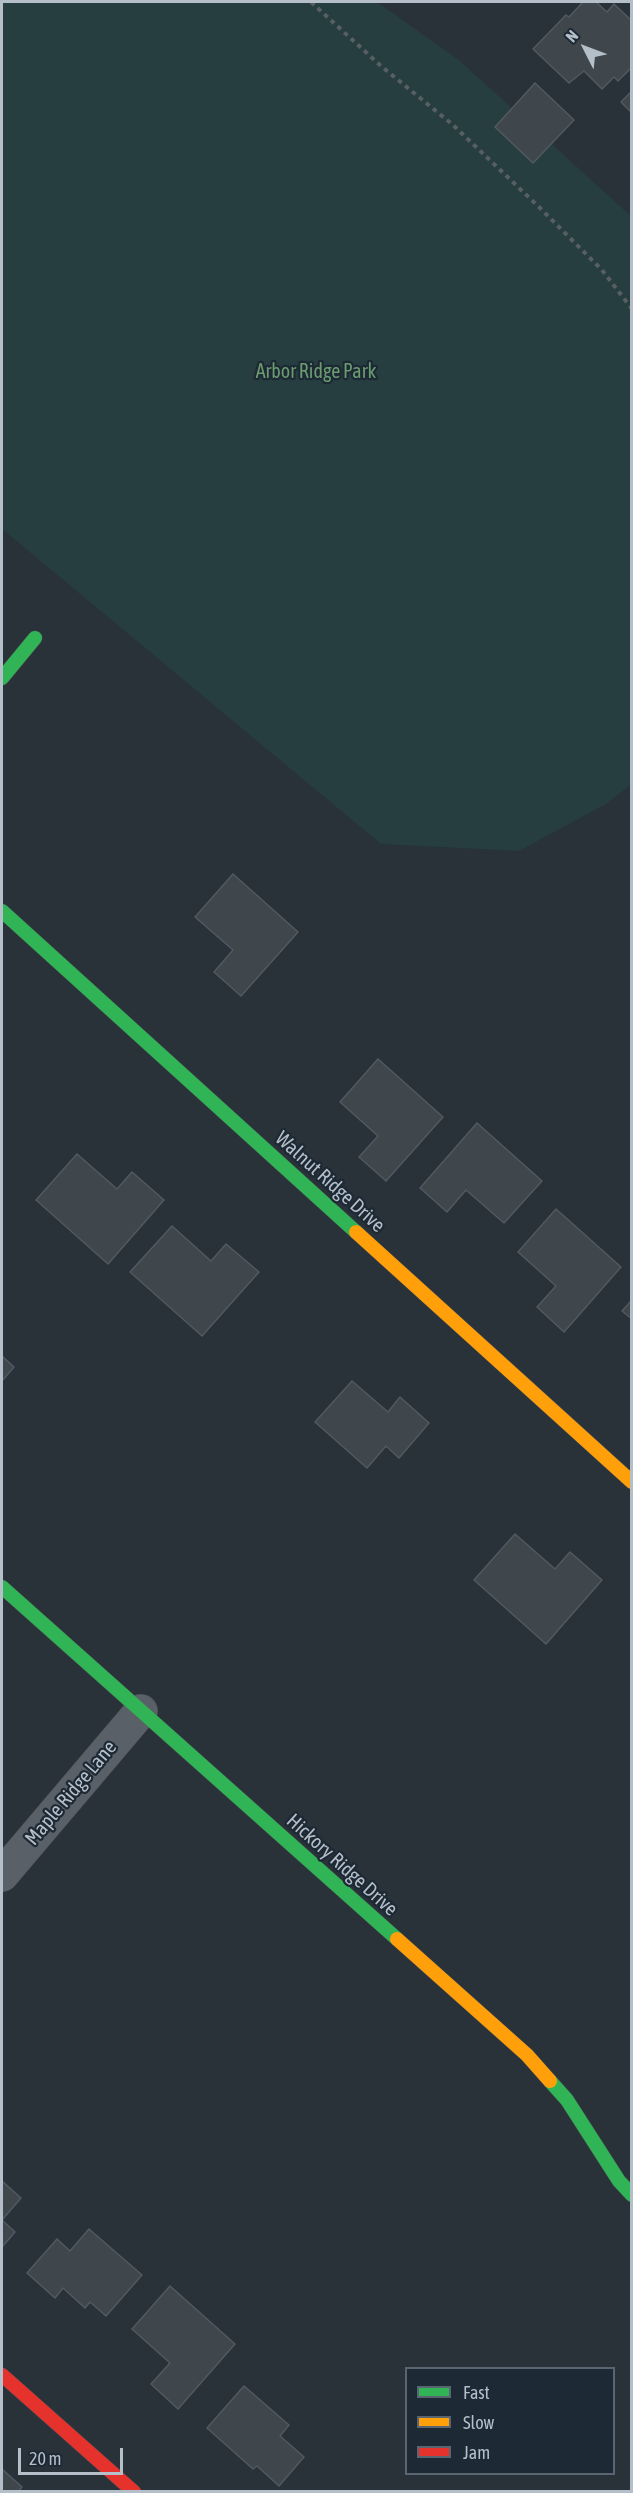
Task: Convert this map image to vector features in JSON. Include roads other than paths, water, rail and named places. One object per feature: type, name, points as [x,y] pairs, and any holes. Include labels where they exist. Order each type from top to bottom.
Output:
[{"type":"street","points":[[2,678],[35,638]]},
{"type":"street","name":"Walnut Ridge Drive","points":[[2,911],[632,1482]]},
{"type":"street","name":"Hickory Ridge Drive","points":[[2,1587],[533,2061],[567,2100],[619,2181],[632,2194]]},
{"type":"street","name":"Maple Ridge Lane","points":[[2,1875],[141,1711]]},
{"type":"street","points":[[2,2375],[134,2492]]},
{"type":"park label","name":"Arbor Ridge Park","points":[[316,372]]}]
